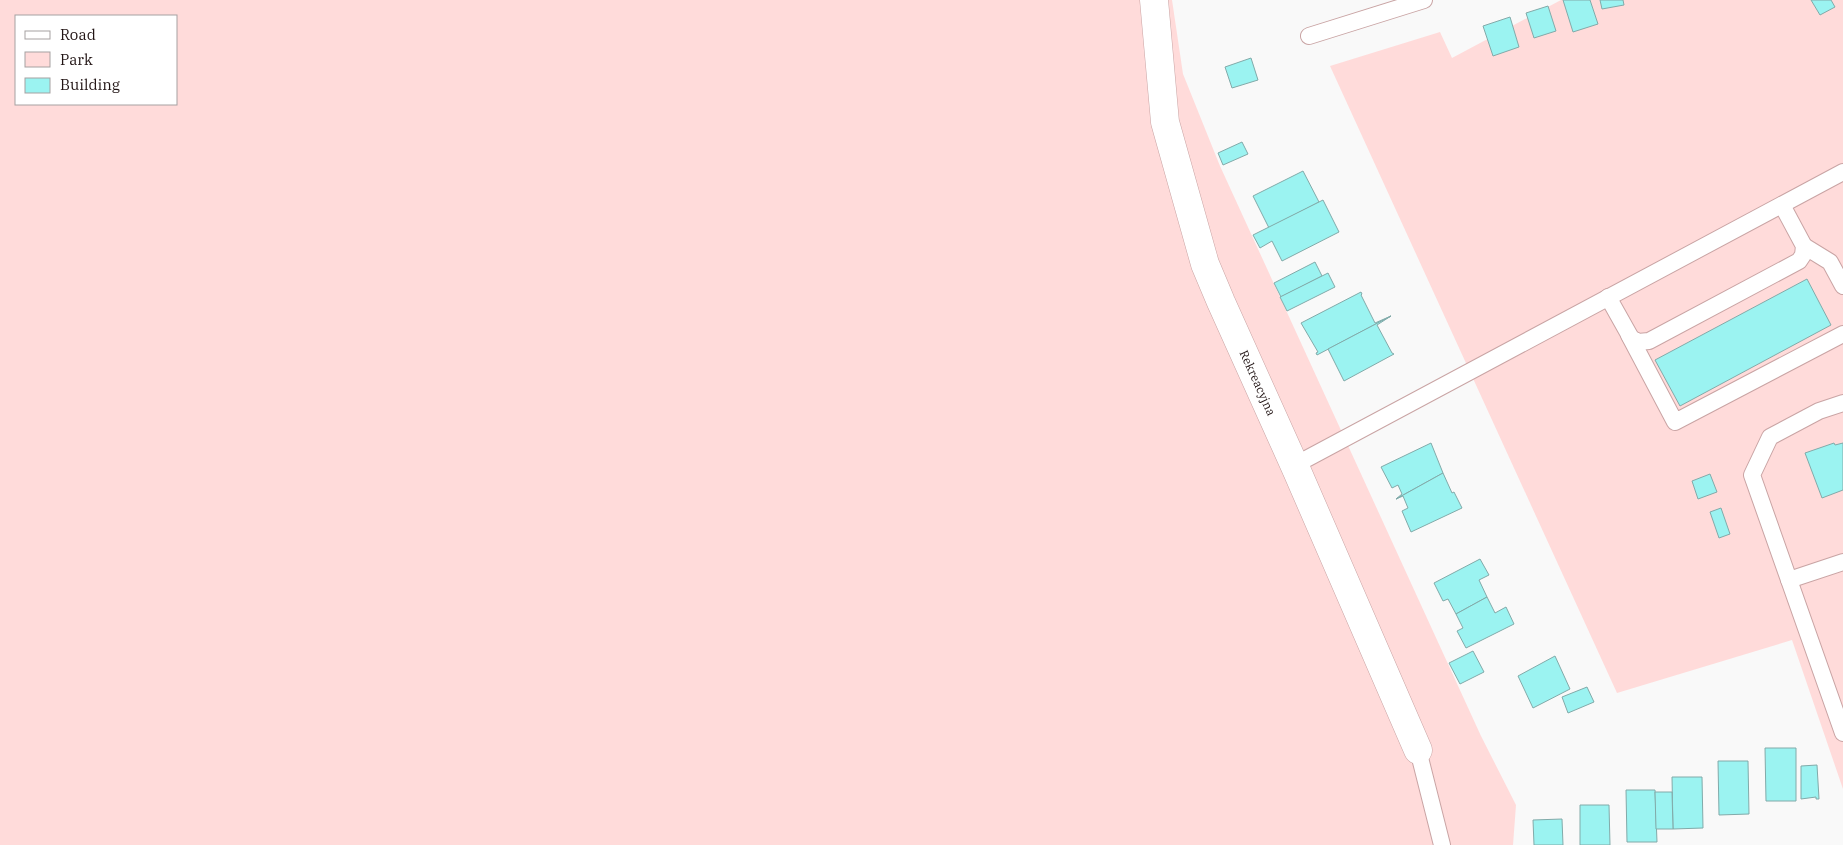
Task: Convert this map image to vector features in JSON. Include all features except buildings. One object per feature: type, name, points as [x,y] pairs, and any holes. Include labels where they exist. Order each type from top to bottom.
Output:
[{"type":"street","name":"Rekreacyjna","points":[[1154,0],[1165,122],[1205,264],[1295,465],[1418,750]]},
{"type":"lane","points":[[1309,36],[1424,0]]},
{"type":"lane","points":[[1295,465],[1843,172]]},
{"type":"lane","points":[[1782,205],[1804,246],[1830,262],[1843,286]]},
{"type":"lane","points":[[1629,335],[1634,341],[1649,341],[1799,261],[1803,255],[1804,246]]},
{"type":"lane","points":[[1608,297],[1675,422],[1843,334]]},
{"type":"lane","points":[[1843,403],[1818,411],[1770,437],[1752,475],[1843,733]]},
{"type":"lane","points":[[1789,580],[1843,562]]},
{"type":"lane","points":[[1418,750],[1442,845]]},
{"type":"green space","points":[[0,0],[1172,0],[1183,74],[1220,166],[1481,736],[1516,805],[1513,845],[0,845]]},
{"type":"green space","points":[[1561,0],[1843,0],[1843,789],[1792,640],[1617,693],[1330,66],[1440,32],[1452,58]]}]
